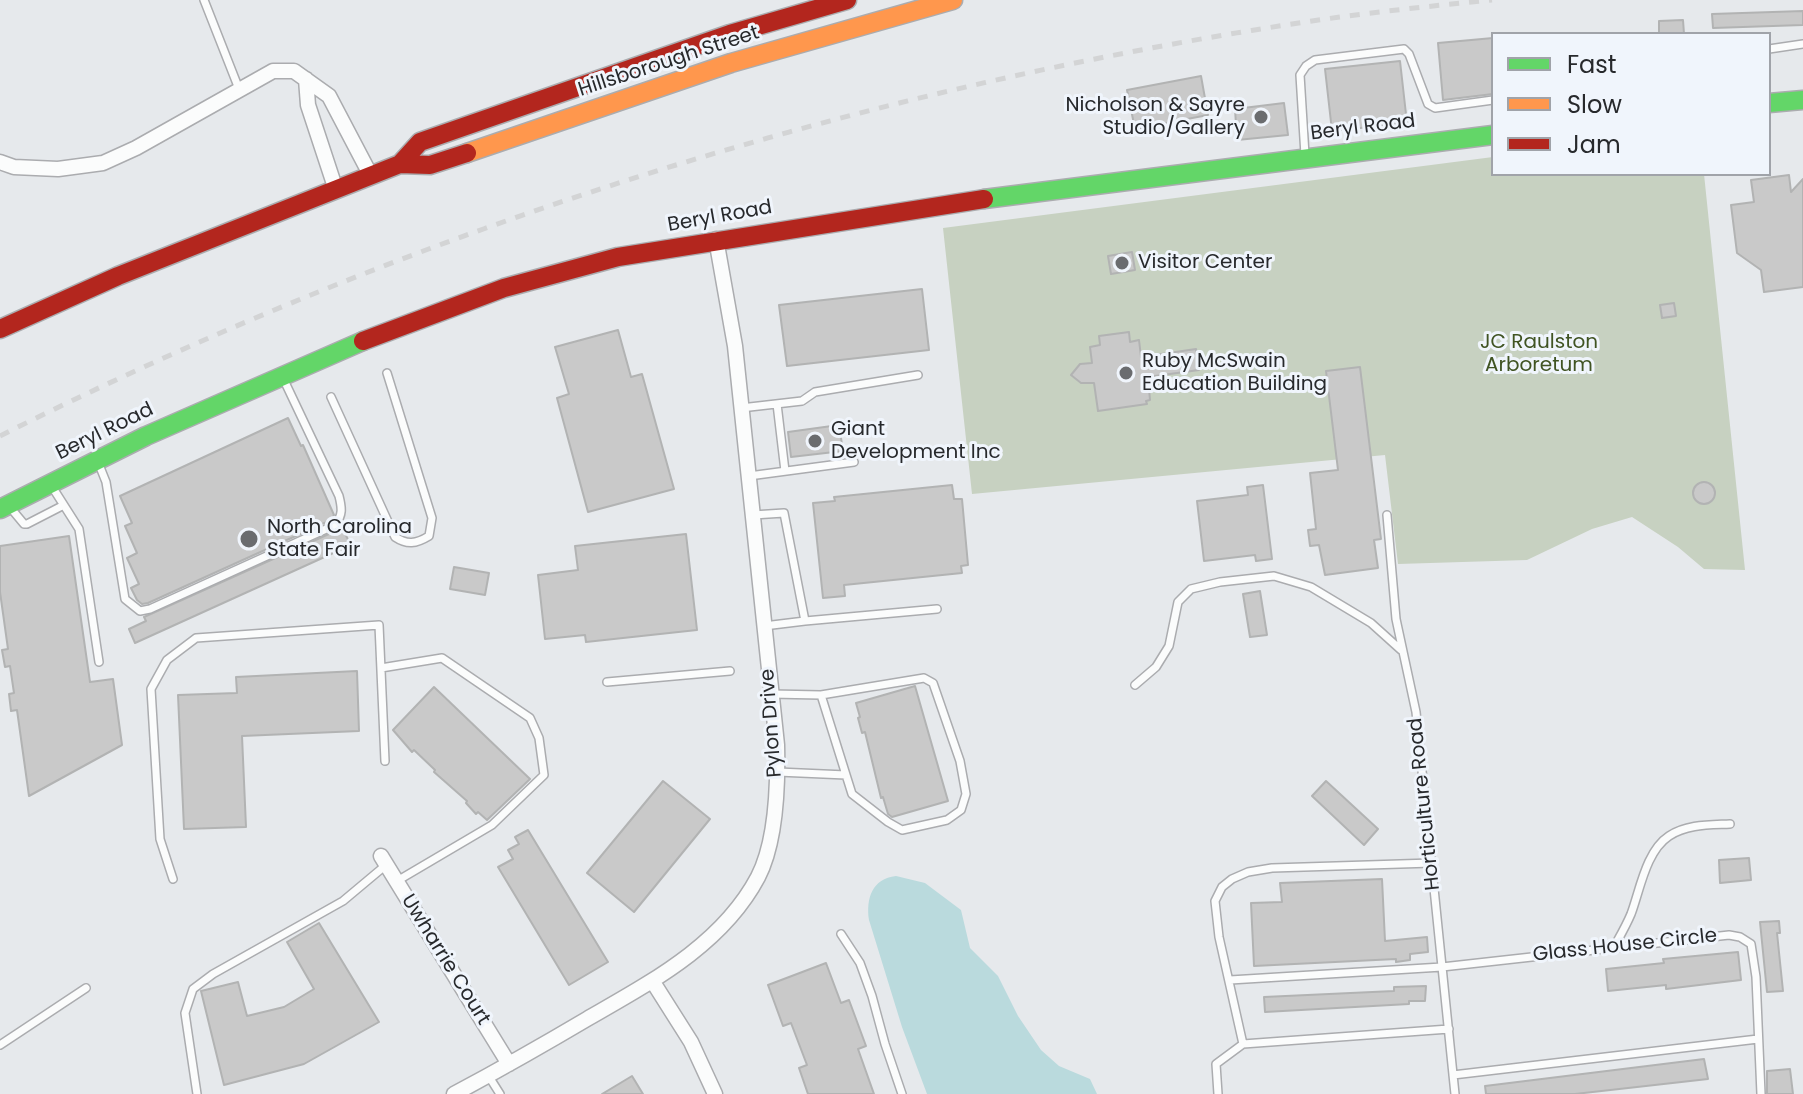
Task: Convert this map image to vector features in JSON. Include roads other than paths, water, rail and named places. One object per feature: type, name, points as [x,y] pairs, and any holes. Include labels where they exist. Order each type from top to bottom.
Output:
[{"type":"street","name":"Hillsborough Street","points":[[400,164],[420,142],[730,34],[847,0]]},
{"type":"street","name":"Hillsborough Street","points":[[0,329],[118,276],[400,164],[430,165],[731,63],[953,0]]},
{"type":"street","points":[[0,162],[14,167],[58,169],[103,163],[136,148],[273,71],[294,71],[329,96],[371,176]]},
{"type":"street","points":[[306,79],[308,105],[336,190]]},
{"type":"street","points":[[1771,103],[1803,100]]},
{"type":"street","name":"Beryl Road","points":[[4,507],[97,460],[389,330],[504,288],[618,257],[930,206],[1491,135]]},
{"type":"street","name":"Pylon Drive","points":[[454,1094],[653,982],[715,935],[753,885],[767,852],[778,772],[735,346],[716,239]]},
{"type":"street","name":"Uwharrie Court","points":[[384,860],[509,1064]]},
{"type":"street","points":[[653,982],[691,1042],[715,1094]]},
{"type":"lane","points":[[204,0],[239,89]]},
{"type":"lane","points":[[1771,49],[1803,44]]},
{"type":"lane","points":[[1305,157],[1300,75],[1315,60],[1404,49],[1409,54],[1428,104],[1435,108],[1491,100]]},
{"type":"lane","points":[[331,397],[395,537],[403,542],[417,543],[429,536],[432,518],[387,373]]},
{"type":"lane","points":[[741,408],[802,401],[815,392],[918,375]]},
{"type":"lane","points":[[97,460],[106,482],[125,599],[140,611],[150,609],[335,525],[340,519],[342,509],[339,496],[282,376]]},
{"type":"lane","points":[[777,404],[785,471]]},
{"type":"lane","points":[[748,476],[854,462]]},
{"type":"lane","points":[[50,483],[79,529],[99,662]]},
{"type":"lane","points":[[4,507],[27,524],[62,506]]},
{"type":"lane","points":[[753,515],[784,513],[805,621]]},
{"type":"lane","name":"Horticulture Road","points":[[1387,515],[1392,584],[1402,651],[1416,712],[1455,1094]]},
{"type":"lane","points":[[1135,685],[1156,667],[1169,646],[1178,602],[1191,589],[1220,582],[1274,576],[1311,587],[1371,623],[1402,651]]},
{"type":"lane","points":[[764,626],[937,609]]},
{"type":"lane","points":[[173,879],[160,839],[151,689],[167,660],[196,638],[379,625],[385,761]]},
{"type":"lane","points":[[381,668],[442,658],[530,718],[539,738],[544,775],[492,825],[396,881]]},
{"type":"lane","points":[[607,682],[730,671]]},
{"type":"lane","points":[[771,694],[821,695],[924,678],[933,683],[960,761],[966,794],[961,810],[947,820],[902,830],[852,794],[821,695]]},
{"type":"lane","points":[[778,772],[846,775]]},
{"type":"lane","points":[[1614,947],[1625,929],[1651,861],[1668,836],[1696,826],[1730,824]]},
{"type":"lane","points":[[197,1094],[185,1013],[193,989],[213,974],[343,901],[384,860]]},
{"type":"lane","points":[[1243,1044],[1219,937],[1215,901],[1222,887],[1248,872],[1272,868],[1432,863]]},
{"type":"lane","points":[[841,934],[860,963],[902,1094]]},
{"type":"lane","name":"Glass House Circle","points":[[1230,980],[1442,967],[1729,935],[1740,937],[1751,944],[1756,977],[1761,1094]]},
{"type":"lane","points":[[0,1045],[86,988]]},
{"type":"lane","points":[[1218,1094],[1216,1064],[1243,1044],[1449,1029]]},
{"type":"lane","points":[[1453,1075],[1758,1039]]},
{"type":"lane","points":[[488,1075],[500,1094]]},
{"type":"water","points":[[896,876],[925,883],[961,910],[970,948],[998,976],[1018,1016],[1041,1050],[1059,1066],[1090,1079],[1097,1094],[927,1094],[902,1027],[869,920],[872,891],[881,881]]},
{"type":"railway","points":[[0,436],[156,362],[315,293],[476,232],[640,176],[805,128],[973,85],[1142,50],[1334,18],[1492,0]]},
{"type":"place","name":"Nicholson & Sayre Studio/Gallery","points":[[1261,117]]},
{"type":"place","name":"Visitor Center","points":[[1122,263]]},
{"type":"place","name":"Ruby McSwain Education Building","points":[[1126,373]]},
{"type":"place","name":"Giant Development Inc","points":[[815,441]]},
{"type":"place","name":"North Carolina State Fair","points":[[249,539]]},
{"type":"park label","name":"JC Raulston Arboretum","points":[[1539,354]]}]
